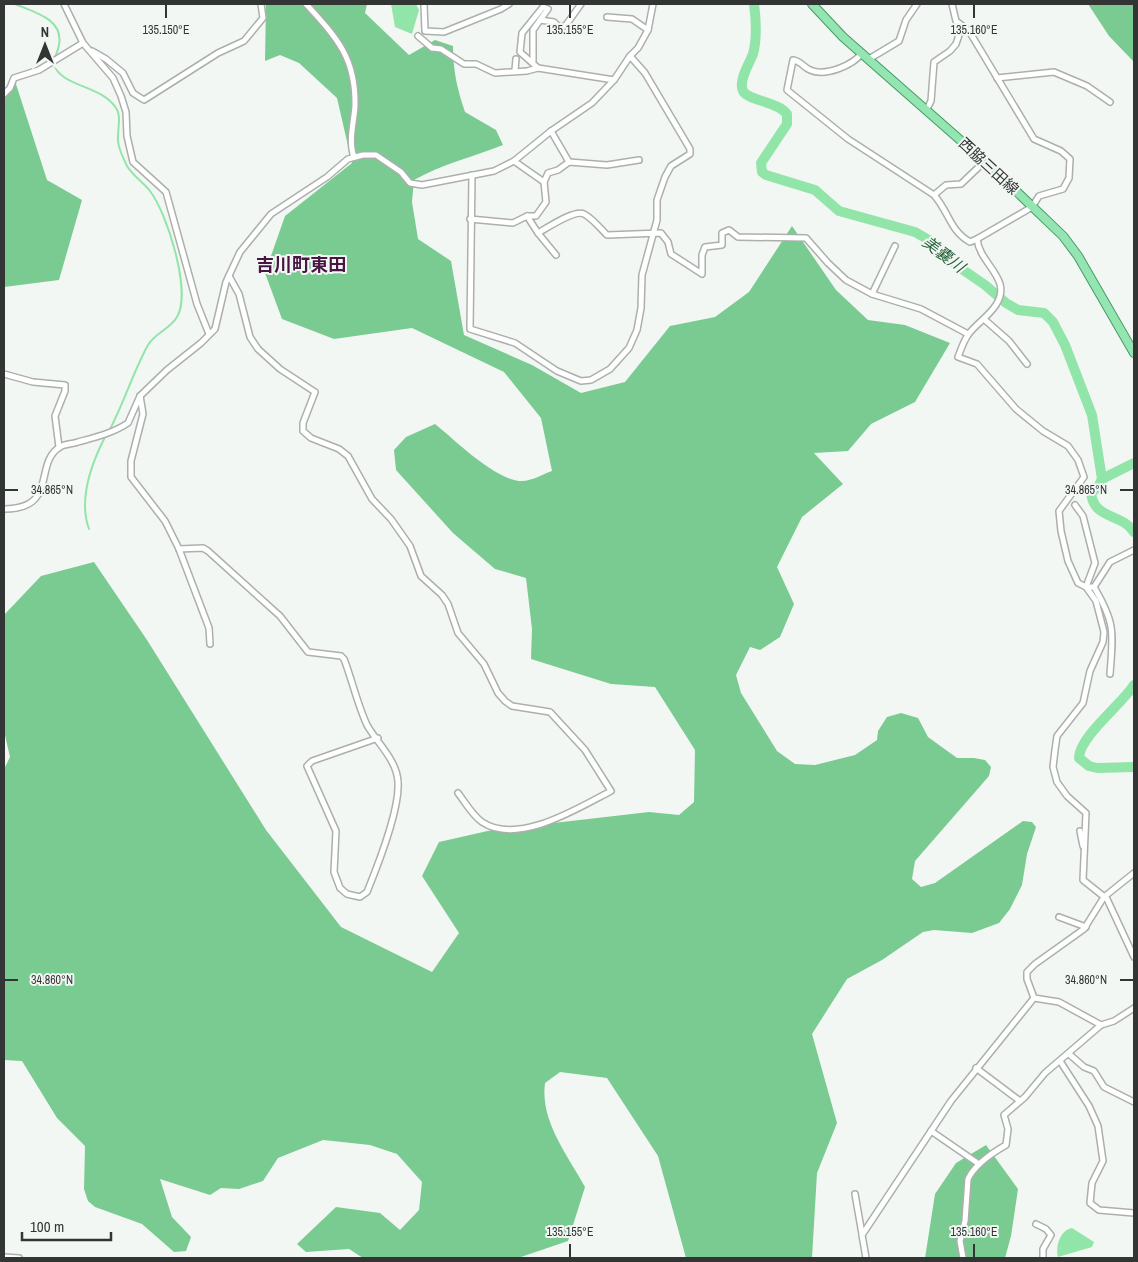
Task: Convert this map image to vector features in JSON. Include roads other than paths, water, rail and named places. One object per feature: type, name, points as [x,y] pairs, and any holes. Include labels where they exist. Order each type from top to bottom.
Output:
[{"type":"main road","name":"西脇三田線","points":[[812,4],[827,22],[985,161],[1063,236],[1078,256],[1134,353]]},
{"type":"street","points":[[64,4],[83,43],[113,78],[121,96],[126,112],[127,136],[133,162],[166,192],[197,304],[209,334]]},
{"type":"street","points":[[90,50],[106,59],[123,73],[133,93],[144,100],[218,53],[244,41],[263,18],[261,4]]},
{"type":"street","points":[[306,4],[340,45],[350,62],[355,104],[352,149],[354,157]]},
{"type":"street","points":[[424,4],[425,31],[444,32],[501,9],[508,4]]},
{"type":"street","points":[[540,20],[554,22],[560,28],[566,25],[581,4]]},
{"type":"street","points":[[869,59],[899,41],[906,20],[917,4]]},
{"type":"street","points":[[862,53],[857,59],[829,71],[811,71],[798,60],[793,60],[787,90],[848,139],[934,195],[944,206],[958,235],[970,242],[977,239],[1032,207],[1039,196],[1063,190],[1069,178],[1071,164],[1070,160],[1061,151],[1034,138],[969,31],[953,16],[952,4]]},
{"type":"street","points":[[4,509],[22,509],[35,498],[51,458],[59,447],[119,429],[132,418],[140,396],[215,329],[229,276],[240,252],[271,214],[354,157],[376,155],[401,172],[410,183],[416,184],[428,184],[494,171],[514,161],[551,131],[592,103],[614,80],[630,56],[638,48],[648,30],[651,5]]},
{"type":"street","points":[[533,61],[533,30],[548,9],[542,7],[522,33],[520,52],[533,61],[538,68]]},
{"type":"street","points":[[607,16],[632,19],[648,30]]},
{"type":"street","points":[[926,109],[931,101],[934,62],[950,51],[956,44],[962,26]]},
{"type":"street","points":[[418,36],[432,48],[441,49],[464,64],[476,64],[495,73],[515,70],[526,71],[538,68],[614,80]]},
{"type":"street","points":[[4,94],[10,88],[14,78],[39,70],[83,43]]},
{"type":"street","points":[[472,175],[470,329],[515,343],[557,371],[581,381],[591,380],[602,375],[629,348],[637,330],[641,308],[642,275],[654,233],[657,200],[671,166],[690,154],[690,149],[645,73],[630,56]]},
{"type":"street","points":[[515,70],[516,58]]},
{"type":"street","points":[[997,78],[1054,72],[1087,86],[1110,102]]},
{"type":"street","points":[[551,131],[569,162]]},
{"type":"street","points":[[470,219],[513,223],[527,216],[536,216],[546,202],[544,182],[548,173],[558,170],[569,162],[601,165],[639,160]]},
{"type":"street","points":[[514,161],[544,182]]},
{"type":"street","points":[[934,195],[946,185],[961,184],[985,161]]},
{"type":"street","points":[[538,233],[578,212],[584,213],[607,235],[661,233],[668,242],[671,254],[702,274],[702,255],[705,248],[722,244],[722,232],[729,230],[738,237],[806,238],[846,280],[872,294],[921,310],[968,334]]},
{"type":"street","points":[[527,216],[556,255]]},
{"type":"street","points":[[977,239],[978,248],[1000,284],[1000,292],[998,299],[985,320],[968,334],[958,357],[977,364],[1016,409],[1044,431],[1068,446],[1078,460],[1084,477],[1059,512],[1068,561],[1078,583],[1086,587],[1094,587]]},
{"type":"street","points":[[872,294],[895,246]]},
{"type":"street","points":[[229,276],[239,294],[250,337],[258,349],[280,369],[315,392],[303,423],[303,431],[311,438],[339,449],[348,456],[372,499],[391,519],[410,546],[421,576],[442,595],[448,604],[458,633],[484,664],[498,693],[505,702],[512,706],[550,712],[585,750],[611,791],[549,821],[519,829],[502,829],[482,822],[458,793]]},
{"type":"street","points":[[985,320],[1009,341],[1027,364]]},
{"type":"street","points":[[4,374],[33,382],[65,385],[65,391],[55,416],[59,447]]},
{"type":"street","points":[[140,396],[142,414],[131,461],[131,477],[165,521],[179,549],[209,628],[210,644]]},
{"type":"street","points":[[1075,505],[1083,516],[1095,563],[1086,587]]},
{"type":"street","points":[[179,549],[203,548],[219,559],[235,577],[262,598],[280,616],[308,652],[341,656],[353,682],[368,725],[378,738],[398,780],[398,796],[370,884],[367,892],[360,897],[347,894],[340,888],[334,872],[336,831],[307,766],[312,761],[378,738]]},
{"type":"street","points":[[1094,587],[1110,562],[1133,550]]},
{"type":"street","points":[[1086,587],[1096,601],[1100,611],[1103,642],[1090,671],[1083,703],[1058,736],[1053,766],[1057,782],[1066,796],[1086,813],[1083,880],[1109,902],[1134,957]]},
{"type":"street","points":[[1094,587],[1106,608],[1113,634],[1110,674]]},
{"type":"street","points":[[1080,832],[1083,848]]},
{"type":"street","points":[[1034,998],[1027,979],[1027,972],[1086,927],[1104,897],[1134,873]]},
{"type":"street","points":[[1059,917],[1086,927]]},
{"type":"street","points":[[1034,998],[1059,1002],[1101,1025]]},
{"type":"street","points":[[862,1235],[976,1068],[1034,998]]},
{"type":"street","points":[[963,1258],[960,1242],[966,1221],[968,1179],[979,1164],[990,1154],[1006,1145],[1008,1129],[1004,1115],[1020,1101],[1045,1073],[1101,1025],[1114,1021],[1134,1008]]},
{"type":"street","points":[[1069,1054],[1084,1067],[1094,1071],[1104,1087],[1134,1102]]},
{"type":"street","points":[[1060,1061],[1089,1106],[1098,1126],[1103,1160],[1092,1184],[1090,1203],[1099,1210],[1134,1214]]},
{"type":"street","points":[[976,1068],[1020,1101]]},
{"type":"street","points":[[932,1131],[979,1164]]},
{"type":"street","points":[[855,1194],[866,1258]]},
{"type":"street","points":[[1036,1224],[1046,1229],[1051,1235],[1043,1249],[1043,1258]]},
{"type":"street","points":[[4,1257],[19,1258]]},
{"type":"waterway","points":[[15,4],[46,18],[57,29],[59,45],[54,64],[58,72],[73,82],[110,100],[118,111],[118,141],[121,154],[129,170],[150,191],[157,202],[170,234],[180,272],[182,290],[181,305],[177,317],[154,337],[148,345],[109,431]]},
{"type":"waterway","name":"美嚢川","points":[[754,4],[756,22],[755,42],[753,54],[742,82],[743,91],[751,97],[777,106],[787,114],[787,124],[761,163],[762,172],[766,175],[815,190],[839,211],[915,232],[934,243],[956,265],[985,285],[1006,303],[1018,310],[1044,313],[1053,322],[1065,345],[1092,415],[1102,479],[1098,487],[1091,493],[1093,502],[1097,508],[1123,522],[1134,532]]},
{"type":"waterway","points":[[89,529],[85,505],[88,481],[106,435]]},
{"type":"waterway","points":[[1102,479],[1134,463]]},
{"type":"waterway","name":"美嚢川","points":[[1134,685],[1093,731],[1081,750],[1079,758],[1089,766],[1097,768],[1134,767]]},
{"type":"district","name":"吉川町東田","points":[[301,264]]}]
